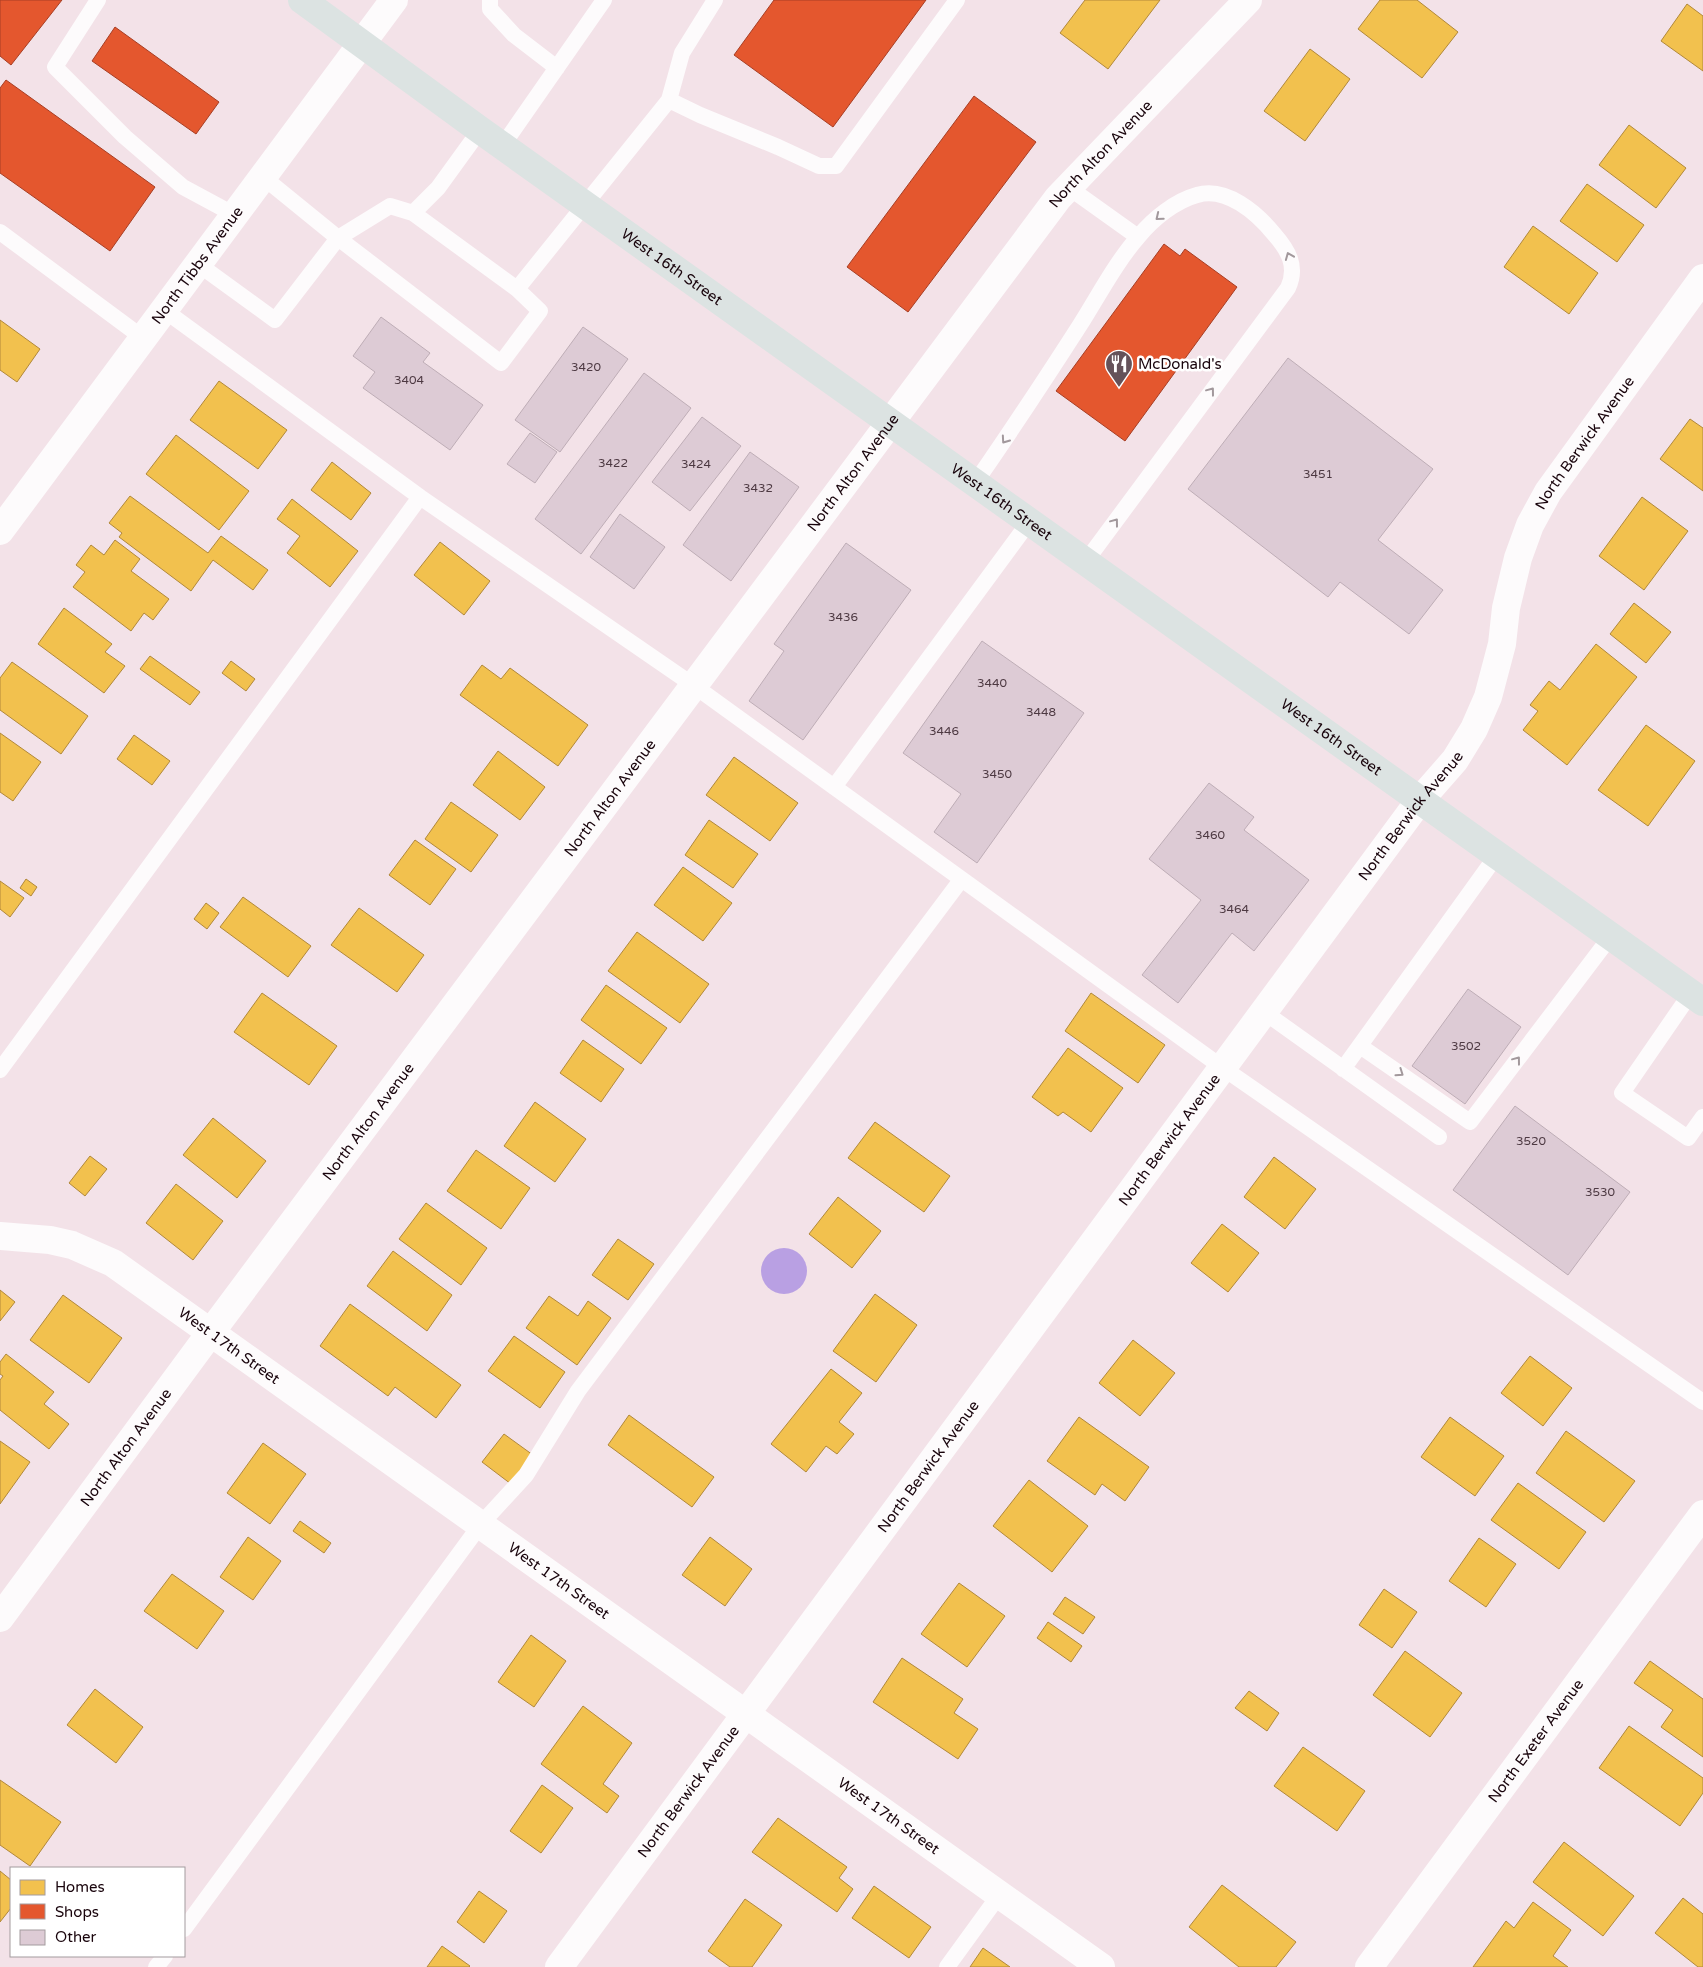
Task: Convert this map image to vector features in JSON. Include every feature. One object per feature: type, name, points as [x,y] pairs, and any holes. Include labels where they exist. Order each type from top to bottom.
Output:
[{"type":"main road","name":"West 16th Street","points":[[302,0],[480,130],[1697,998]]},
{"type":"street","name":"North Tibbs Avenue","points":[[0,530],[394,0]]},
{"type":"street","name":"North Alton Avenue","points":[[0,1618],[693,685],[1058,198],[1248,0]]},
{"type":"street","name":"North Berwick Avenue","points":[[559,1967],[1420,800],[1455,760],[1474,729],[1488,697],[1502,644],[1506,608],[1518,558],[1530,525],[1548,492],[1568,462],[1703,278]]},
{"type":"street","name":"West 17th Street","points":[[0,1236],[50,1240],[72,1245],[113,1263],[1101,1967]]},
{"type":"street","name":"North Exeter Avenue","points":[[1369,1967],[1703,1514]]},
{"type":"lane","points":[[98,0],[55,67],[126,137],[183,187],[235,215]]},
{"type":"lane","points":[[490,0],[490,9],[514,35],[557,68]]},
{"type":"lane","points":[[502,145],[604,0]]},
{"type":"lane","points":[[517,289],[669,100],[682,54],[716,0]]},
{"type":"lane","points":[[669,100],[700,116],[778,147],[819,166],[836,166],[957,0]]},
{"type":"lane","points":[[413,213],[438,188],[480,130]]},
{"type":"lane","points":[[198,264],[275,320],[338,238],[390,206],[413,213],[517,289],[540,311],[501,363],[338,238],[263,177]]},
{"type":"lane","points":[[1068,187],[1138,237]]},
{"type":"lane","points":[[975,483],[1032,400],[1126,253],[1148,226],[1169,208],[1196,195],[1209,193],[1226,196],[1251,211],[1285,246],[1292,263],[1293,277],[1288,288],[1086,561]]},
{"type":"lane","points":[[0,232],[143,338]]},
{"type":"lane","points":[[164,310],[420,497],[693,685],[1223,1068],[1703,1402]]},
{"type":"lane","points":[[0,1070],[420,497]]},
{"type":"lane","points":[[834,788],[1029,522]]},
{"type":"lane","points":[[1343,1069],[1497,855]]},
{"type":"lane","points":[[185,1929],[481,1524],[526,1475],[578,1391],[962,880]]},
{"type":"lane","points":[[1360,1046],[1470,1122],[1611,936]]},
{"type":"lane","points":[[1697,998],[1622,1093],[1688,1138],[1703,1117]]},
{"type":"lane","points":[[1264,1012],[1439,1137]]},
{"type":"lane","points":[[947,1967],[1000,1894]]},
{"type":"shaded area","points":[[789,1248],[801,1254],[806,1262],[806,1280],[801,1288],[793,1293],[779,1294],[767,1288],[762,1280],[761,1266],[767,1254],[775,1249]]},
{"type":"building: Homes","points":[[1085,0],[1160,0],[1108,69],[1060,33]]},
{"type":"building: Homes","points":[[1380,0],[1417,0],[1458,32],[1422,78],[1358,29]]},
{"type":"building: Homes","points":[[1687,4],[1703,16],[1703,71],[1661,41]]},
{"type":"building: Homes","points":[[1310,49],[1350,79],[1305,141],[1264,111]]},
{"type":"building: Homes","points":[[1629,125],[1686,168],[1656,208],[1599,165]]},
{"type":"building: Homes","points":[[1587,184],[1644,225],[1617,262],[1560,221]]},
{"type":"building: Homes","points":[[1533,226],[1598,273],[1569,314],[1504,267]]},
{"type":"building: Homes","points":[[0,320],[40,349],[17,382],[0,370]]},
{"type":"building: Homes","points":[[219,381],[287,430],[258,469],[190,420]]},
{"type":"building: Homes","points":[[1690,419],[1703,428],[1703,491],[1660,459]]},
{"type":"building: Homes","points":[[176,435],[249,491],[219,530],[146,474]]},
{"type":"building: Homes","points":[[332,462],[371,493],[351,520],[311,490]]},
{"type":"building: Homes","points":[[130,496],[208,553],[221,536],[268,570],[253,590],[213,560],[191,591],[119,537],[122,533],[109,523]]},
{"type":"building: Homes","points":[[1642,497],[1688,531],[1644,590],[1599,556]]},
{"type":"building: Homes","points":[[292,499],[358,551],[330,587],[287,553],[300,536],[277,519]]},
{"type":"building: Homes","points":[[115,540],[140,559],[131,571],[169,599],[153,620],[144,613],[131,631],[73,587],[85,572],[76,565],[91,545],[104,555]]},
{"type":"building: Homes","points":[[440,542],[490,581],[464,615],[414,575]]},
{"type":"building: Homes","points":[[1634,603],[1671,632],[1646,663],[1610,634]]},
{"type":"building: Homes","points":[[64,608],[112,644],[105,652],[125,666],[104,693],[38,644]]},
{"type":"building: Homes","points":[[1596,644],[1637,677],[1567,765],[1523,730],[1538,711],[1530,705],[1549,681],[1560,690]]},
{"type":"building: Homes","points":[[150,656],[200,692],[190,705],[140,669]]},
{"type":"building: Homes","points":[[231,661],[255,679],[246,691],[222,673]]},
{"type":"building: Homes","points":[[12,662],[88,716],[61,754],[0,710],[0,678]]},
{"type":"building: Homes","points":[[482,665],[501,679],[510,668],[588,725],[558,766],[460,695]]},
{"type":"building: Homes","points":[[1646,725],[1695,761],[1648,826],[1598,790]]},
{"type":"building: Homes","points":[[0,733],[41,762],[13,801],[0,792]]},
{"type":"building: Homes","points":[[134,735],[170,761],[152,785],[117,759]]},
{"type":"building: Homes","points":[[498,751],[545,787],[520,820],[473,785]]},
{"type":"building: Homes","points":[[734,757],[798,803],[770,841],[706,795]]},
{"type":"building: Homes","points":[[451,802],[498,835],[471,872],[425,839]]},
{"type":"building: Homes","points":[[709,820],[758,854],[733,888],[685,855]]},
{"type":"building: Homes","points":[[415,840],[456,869],[430,905],[389,875]]},
{"type":"building: Homes","points":[[683,867],[732,903],[703,941],[654,905]]},
{"type":"building: Homes","points":[[26,879],[37,887],[31,896],[20,888]]},
{"type":"building: Homes","points":[[0,881],[24,898],[10,917],[0,909]]},
{"type":"building: Homes","points":[[243,897],[311,946],[288,977],[220,927]]},
{"type":"building: Homes","points":[[206,903],[219,913],[207,929],[194,919]]},
{"type":"building: Homes","points":[[359,908],[424,955],[397,992],[331,945]]},
{"type":"building: Homes","points":[[637,932],[709,984],[680,1023],[608,971]]},
{"type":"building: Homes","points":[[606,985],[667,1028],[641,1064],[581,1020]]},
{"type":"building: Homes","points":[[262,993],[337,1046],[309,1085],[234,1032]]},
{"type":"building: Homes","points":[[1091,993],[1165,1045],[1138,1083],[1065,1031]]},
{"type":"building: Homes","points":[[583,1040],[624,1069],[601,1102],[560,1073]]},
{"type":"building: Homes","points":[[1068,1048],[1123,1088],[1091,1132],[1063,1112],[1058,1116],[1032,1097]]},
{"type":"building: Homes","points":[[535,1102],[586,1139],[555,1182],[504,1146]]},
{"type":"building: Homes","points":[[213,1118],[266,1161],[237,1198],[183,1155]]},
{"type":"building: Homes","points":[[875,1122],[950,1176],[924,1212],[848,1158]]},
{"type":"building: Homes","points":[[476,1150],[530,1188],[501,1229],[447,1191]]},
{"type":"building: Homes","points":[[90,1156],[107,1169],[85,1196],[69,1183]]},
{"type":"building: Homes","points":[[1274,1157],[1316,1189],[1285,1229],[1244,1197]]},
{"type":"building: Homes","points":[[176,1184],[223,1221],[193,1260],[146,1223]]},
{"type":"building: Homes","points":[[838,1197],[881,1231],[852,1268],[809,1234]]},
{"type":"building: Homes","points":[[426,1203],[487,1248],[461,1285],[399,1239]]},
{"type":"building: Homes","points":[[1222,1224],[1259,1253],[1228,1292],[1191,1263]]},
{"type":"building: Homes","points":[[618,1239],[654,1264],[628,1300],[592,1275]]},
{"type":"building: Homes","points":[[393,1251],[452,1295],[427,1331],[367,1286]]},
{"type":"building: Homes","points":[[0,1290],[15,1302],[0,1321]]},
{"type":"building: Homes","points":[[875,1294],[917,1325],[876,1382],[833,1351]]},
{"type":"building: Homes","points":[[63,1295],[122,1338],[89,1383],[30,1340]]},
{"type":"building: Homes","points":[[549,1296],[578,1316],[588,1301],[611,1318],[577,1365],[526,1328]]},
{"type":"building: Homes","points":[[350,1304],[461,1385],[436,1418],[395,1387],[388,1396],[320,1346]]},
{"type":"building: Homes","points":[[514,1336],[565,1372],[540,1408],[488,1371]]},
{"type":"building: Homes","points":[[1133,1340],[1175,1373],[1140,1416],[1099,1383]]},
{"type":"building: Homes","points":[[6,1354],[54,1392],[44,1404],[69,1424],[49,1449],[0,1410],[0,1380],[3,1376],[0,1374],[0,1362]]},
{"type":"building: Homes","points":[[1530,1356],[1572,1388],[1543,1426],[1501,1393]]},
{"type":"building: Homes","points":[[831,1369],[862,1393],[839,1422],[854,1434],[837,1454],[826,1446],[806,1472],[771,1444]]},
{"type":"building: Homes","points":[[629,1415],[714,1477],[692,1507],[608,1445]]},
{"type":"building: Homes","points":[[1079,1417],[1149,1467],[1125,1501],[1102,1484],[1095,1495],[1047,1461]]},
{"type":"building: Homes","points":[[1450,1417],[1504,1456],[1475,1496],[1421,1457]]},
{"type":"building: Homes","points":[[1566,1431],[1635,1481],[1604,1522],[1536,1473]]},
{"type":"building: Homes","points":[[504,1434],[533,1455],[511,1484],[482,1462]]},
{"type":"building: Homes","points":[[0,1441],[30,1462],[0,1504]]},
{"type":"building: Homes","points":[[263,1443],[306,1474],[270,1524],[227,1493]]},
{"type":"building: Homes","points":[[1029,1480],[1088,1526],[1052,1572],[993,1526]]},
{"type":"building: Homes","points":[[1518,1483],[1586,1532],[1559,1569],[1491,1520]]},
{"type":"building: Homes","points":[[300,1521],[331,1543],[324,1553],[293,1531]]},
{"type":"building: Homes","points":[[248,1537],[281,1561],[253,1600],[220,1577]]},
{"type":"building: Homes","points":[[710,1537],[752,1569],[725,1606],[682,1575]]},
{"type":"building: Homes","points":[[1479,1538],[1516,1564],[1486,1607],[1449,1581]]},
{"type":"building: Homes","points":[[172,1574],[224,1611],[197,1649],[144,1611]]},
{"type":"building: Homes","points":[[959,1583],[1005,1616],[967,1667],[921,1634]]},
{"type":"building: Homes","points":[[1384,1589],[1417,1612],[1392,1648],[1359,1625]]},
{"type":"building: Homes","points":[[1065,1597],[1095,1617],[1083,1634],[1053,1614]]},
{"type":"building: Homes","points":[[1048,1622],[1082,1646],[1071,1662],[1037,1638]]},
{"type":"building: Homes","points":[[531,1635],[566,1661],[534,1707],[498,1682]]},
{"type":"building: Homes","points":[[1405,1651],[1462,1693],[1430,1737],[1373,1695]]},
{"type":"building: Homes","points":[[902,1658],[963,1699],[954,1713],[978,1729],[958,1759],[873,1702]]},
{"type":"building: Homes","points":[[1650,1661],[1703,1699],[1703,1757],[1661,1727],[1673,1710],[1634,1683]]},
{"type":"building: Homes","points":[[95,1689],[143,1727],[116,1763],[67,1725]]},
{"type":"building: Homes","points":[[1249,1691],[1279,1713],[1267,1731],[1235,1708]]},
{"type":"building: Homes","points":[[583,1706],[632,1743],[603,1784],[619,1796],[607,1813],[541,1764]]},
{"type":"building: Homes","points":[[1629,1726],[1703,1778],[1703,1793],[1680,1826],[1599,1768]]},
{"type":"building: Homes","points":[[1303,1747],[1365,1791],[1337,1831],[1274,1786]]},
{"type":"building: Homes","points":[[0,1780],[61,1822],[30,1866],[0,1845]]},
{"type":"building: Homes","points":[[542,1785],[573,1808],[541,1853],[510,1831]]},
{"type":"building: Homes","points":[[778,1818],[847,1867],[839,1878],[853,1889],[837,1912],[752,1852]]},
{"type":"building: Homes","points":[[1564,1842],[1634,1896],[1603,1936],[1533,1882]]},
{"type":"building: Homes","points":[[0,1871],[10,1879],[10,1909],[0,1922]]},
{"type":"building: Homes","points":[[1222,1885],[1296,1942],[1276,1967],[1239,1967],[1189,1927]]},
{"type":"building: Homes","points":[[874,1886],[931,1927],[909,1958],[852,1918]]},
{"type":"building: Homes","points":[[479,1891],[507,1911],[484,1943],[457,1922]]},
{"type":"building: Homes","points":[[1683,1898],[1703,1914],[1703,1967],[1698,1967],[1655,1933]]},
{"type":"building: Homes","points":[[745,1899],[782,1925],[752,1967],[730,1967],[708,1951]]},
{"type":"building: Homes","points":[[1533,1902],[1571,1930],[1553,1956],[1568,1967],[1473,1967],[1506,1921],[1514,1928]]},
{"type":"building: Homes","points":[[442,1946],[470,1966],[427,1967]]},
{"type":"building: Homes","points":[[983,1948],[1010,1967],[970,1967]]},
{"type":"building: Shops","points":[[0,0],[62,0],[11,65],[0,56]]},
{"type":"building: Shops","points":[[774,0],[926,0],[833,127],[734,55]]},
{"type":"building: Shops","points":[[115,27],[219,102],[196,134],[92,61]]},
{"type":"building: Shops","points":[[6,80],[155,187],[110,251],[0,173],[0,88]]},
{"type":"building: Shops","points":[[974,96],[1036,142],[908,312],[847,267]]},
{"type":"building: Shops","points":[[1164,244],[1180,256],[1185,249],[1237,287],[1125,441],[1056,391]]},
{"type":"building: Other","points":[[381,317],[430,353],[423,362],[483,405],[450,450],[363,388],[375,372],[353,356]]},
{"type":"building: Other","points":[[583,327],[628,359],[560,452],[515,420]]},
{"type":"building: Other","points":[[1288,358],[1433,469],[1378,540],[1443,590],[1409,634],[1340,582],[1328,597],[1188,489]]},
{"type":"building: Other","points":[[644,373],[691,408],[581,554],[535,519]]},
{"type":"building: Other","points":[[702,417],[741,446],[690,511],[652,482]]},
{"type":"building: Other","points":[[530,433],[557,452],[535,483],[507,464]]},
{"type":"building: Other","points":[[750,452],[799,487],[731,581],[683,545]]},
{"type":"building: Other","points":[[620,514],[665,547],[634,589],[590,557]]},
{"type":"building: Other","points":[[846,543],[911,590],[803,740],[749,701],[784,651],[774,644]]},
{"type":"building: Other","points":[[982,641],[1084,713],[977,863],[934,832],[961,794],[903,753]]},
{"type":"building: Other","points":[[1209,783],[1254,817],[1244,830],[1309,880],[1254,951],[1232,933],[1178,1003],[1142,975],[1201,900],[1149,859]]},
{"type":"building: Other","points":[[1468,989],[1521,1027],[1465,1104],[1412,1066]]},
{"type":"building: Other","points":[[1515,1106],[1630,1192],[1568,1275],[1453,1190]]},
{"type":"place","name":"McDonald's","points":[[1119,388]]}]
